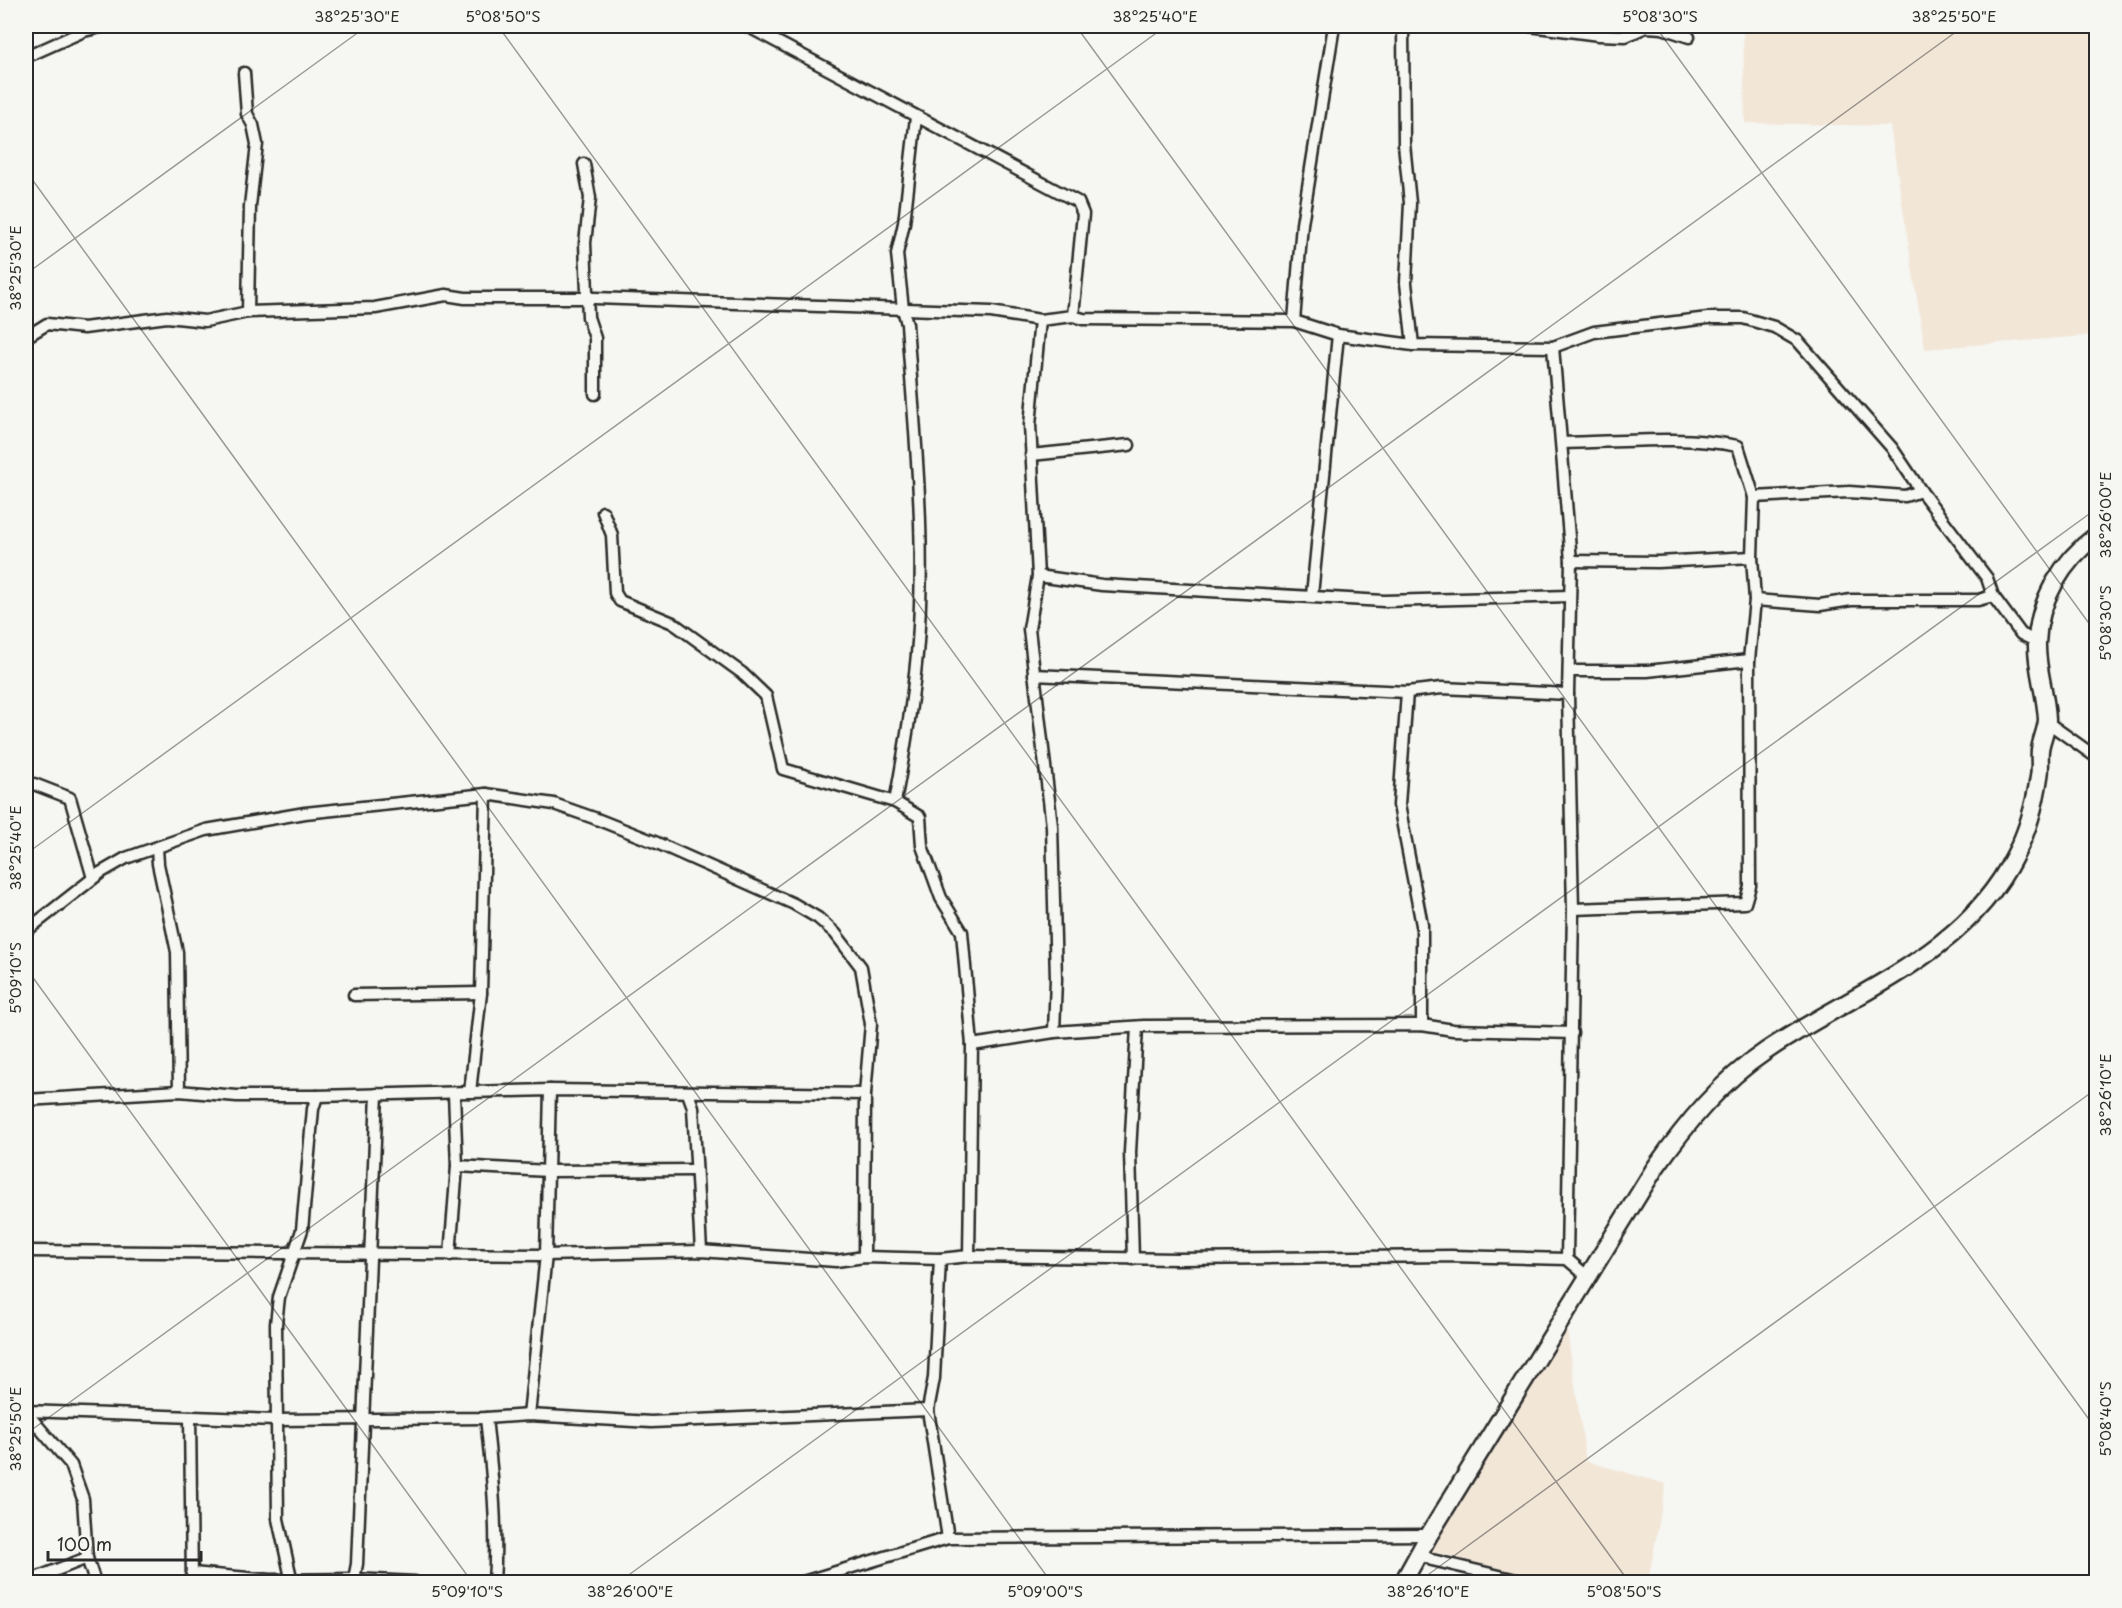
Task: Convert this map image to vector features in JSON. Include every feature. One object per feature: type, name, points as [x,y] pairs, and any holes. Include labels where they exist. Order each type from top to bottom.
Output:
[{"type":"highway","points":[[1403,1582],[1418,1552],[1678,1135],[1719,1090],[1766,1051],[1903,970],[1955,933],[1991,897],[2016,854],[2031,817],[2040,775],[2040,750],[2047,722],[2037,642],[2047,593],[2068,562],[2097,536]]},
{"type":"street","points":[[26,57],[84,31],[105,26]]},
{"type":"street","points":[[747,26],[1078,202],[1083,214],[1073,316]]},
{"type":"street","points":[[1294,321],[1302,224],[1334,26]]},
{"type":"street","points":[[1402,26],[1404,144],[1410,203],[1406,282],[1413,345]]},
{"type":"street","points":[[1530,26],[1599,35],[1626,36],[1646,27],[1662,28],[1689,37]]},
{"type":"street","points":[[244,73],[247,114],[254,125],[257,144],[250,206],[248,312]]},
{"type":"street","points":[[896,802],[907,739],[919,625],[918,477],[907,324],[903,309],[897,254],[904,223],[916,117]]},
{"type":"street","points":[[584,164],[590,198],[585,243],[588,317],[594,338],[595,394]]},
{"type":"street","points":[[26,337],[47,324],[84,328],[166,317],[204,321],[248,312],[375,308],[446,295],[465,298],[587,298],[991,312],[1040,320],[1073,316],[1083,319],[1294,321],[1338,335],[1413,345],[1553,347],[1594,332],[1708,318],[1743,318],[1774,327],[1798,341],[1893,448],[1921,491],[1988,578],[1993,596],[2021,634],[2037,642]]},
{"type":"street","points":[[1040,320],[1029,425],[1038,576],[1029,629],[1052,826],[1056,979],[1054,1032]]},
{"type":"street","points":[[1312,595],[1338,335]]},
{"type":"street","points":[[1553,347],[1570,561],[1568,694],[1573,909],[1567,1259]]},
{"type":"street","points":[[1562,443],[1671,442],[1721,443],[1738,446],[1754,497],[1752,557],[1755,600],[1749,660],[1750,886],[1745,903],[1573,909]]},
{"type":"street","points":[[1031,455],[1129,445]]},
{"type":"street","points":[[1754,497],[1849,492],[1905,496],[1921,491]]},
{"type":"street","points":[[603,512],[612,535],[615,593],[620,601],[672,622],[742,673],[766,696],[783,769],[896,802],[920,817],[922,846],[941,898],[962,932],[972,1045],[969,1256]]},
{"type":"street","points":[[1570,561],[1658,562],[1752,557]]},
{"type":"street","points":[[1038,576],[1102,585],[1312,595],[1384,601],[1569,596]]},
{"type":"street","points":[[1755,600],[1820,605],[1851,600],[1978,600],[1993,596]]},
{"type":"street","points":[[1569,671],[1647,671],[1749,660]]},
{"type":"street","points":[[1034,675],[1407,692],[1442,688],[1568,694]]},
{"type":"street","points":[[1407,692],[1399,805],[1422,925],[1422,1025]]},
{"type":"street","points":[[2047,722],[2096,755]]},
{"type":"street","points":[[26,787],[34,784],[70,798],[93,878]]},
{"type":"street","points":[[26,931],[93,878],[126,858],[206,830],[305,813],[486,794],[554,804],[594,818],[741,880],[818,918],[835,933],[861,968],[871,1024],[865,1094],[864,1257]]},
{"type":"street","points":[[470,1092],[481,993],[486,794]]},
{"type":"street","points":[[157,848],[177,952],[178,1091]]},
{"type":"street","points":[[354,995],[481,993]]},
{"type":"street","points":[[972,1045],[1054,1032],[1137,1026],[1422,1025],[1453,1030],[1572,1033]]},
{"type":"street","points":[[1133,1259],[1130,1152],[1137,1026]]},
{"type":"street","points":[[26,1100],[178,1091],[237,1096],[454,1094],[550,1090],[865,1094]]},
{"type":"street","points":[[529,1414],[546,1256],[550,1090]]},
{"type":"street","points":[[688,1093],[693,1107],[701,1251]]},
{"type":"street","points":[[354,1579],[376,1094]]},
{"type":"street","points":[[450,1255],[456,1166],[454,1094]]},
{"type":"street","points":[[292,1580],[278,1519],[275,1420],[276,1324],[279,1297],[296,1254],[302,1230],[313,1109],[317,1096]]},
{"type":"street","points":[[456,1166],[549,1171],[696,1170]]},
{"type":"street","points":[[26,1251],[546,1256],[701,1251],[836,1261],[864,1257],[940,1259],[969,1256],[1133,1259],[1451,1256],[1567,1259],[1588,1277]]},
{"type":"street","points":[[940,1259],[934,1378],[928,1410],[948,1538]]},
{"type":"street","points":[[26,1411],[275,1420],[486,1418],[529,1414],[651,1422],[928,1410]]},
{"type":"street","points":[[26,1411],[72,1465],[83,1499],[87,1558],[95,1582]]},
{"type":"street","points":[[190,1417],[192,1578],[354,1579],[415,1582]]},
{"type":"street","points":[[486,1418],[495,1517],[494,1582]]},
{"type":"street","points":[[803,1582],[948,1538],[1429,1535]]},
{"type":"street","points":[[1418,1552],[1432,1560],[1525,1582]]},
{"type":"street","points":[[26,1582],[87,1558]]},
{"type":"shaded area","points":[[1743,26],[2096,26],[2096,335],[1925,349],[1890,126],[1745,123]]},
{"type":"shaded area","points":[[1566,1323],[1586,1461],[1666,1484],[1648,1582],[1553,1582],[1426,1550]]}]
